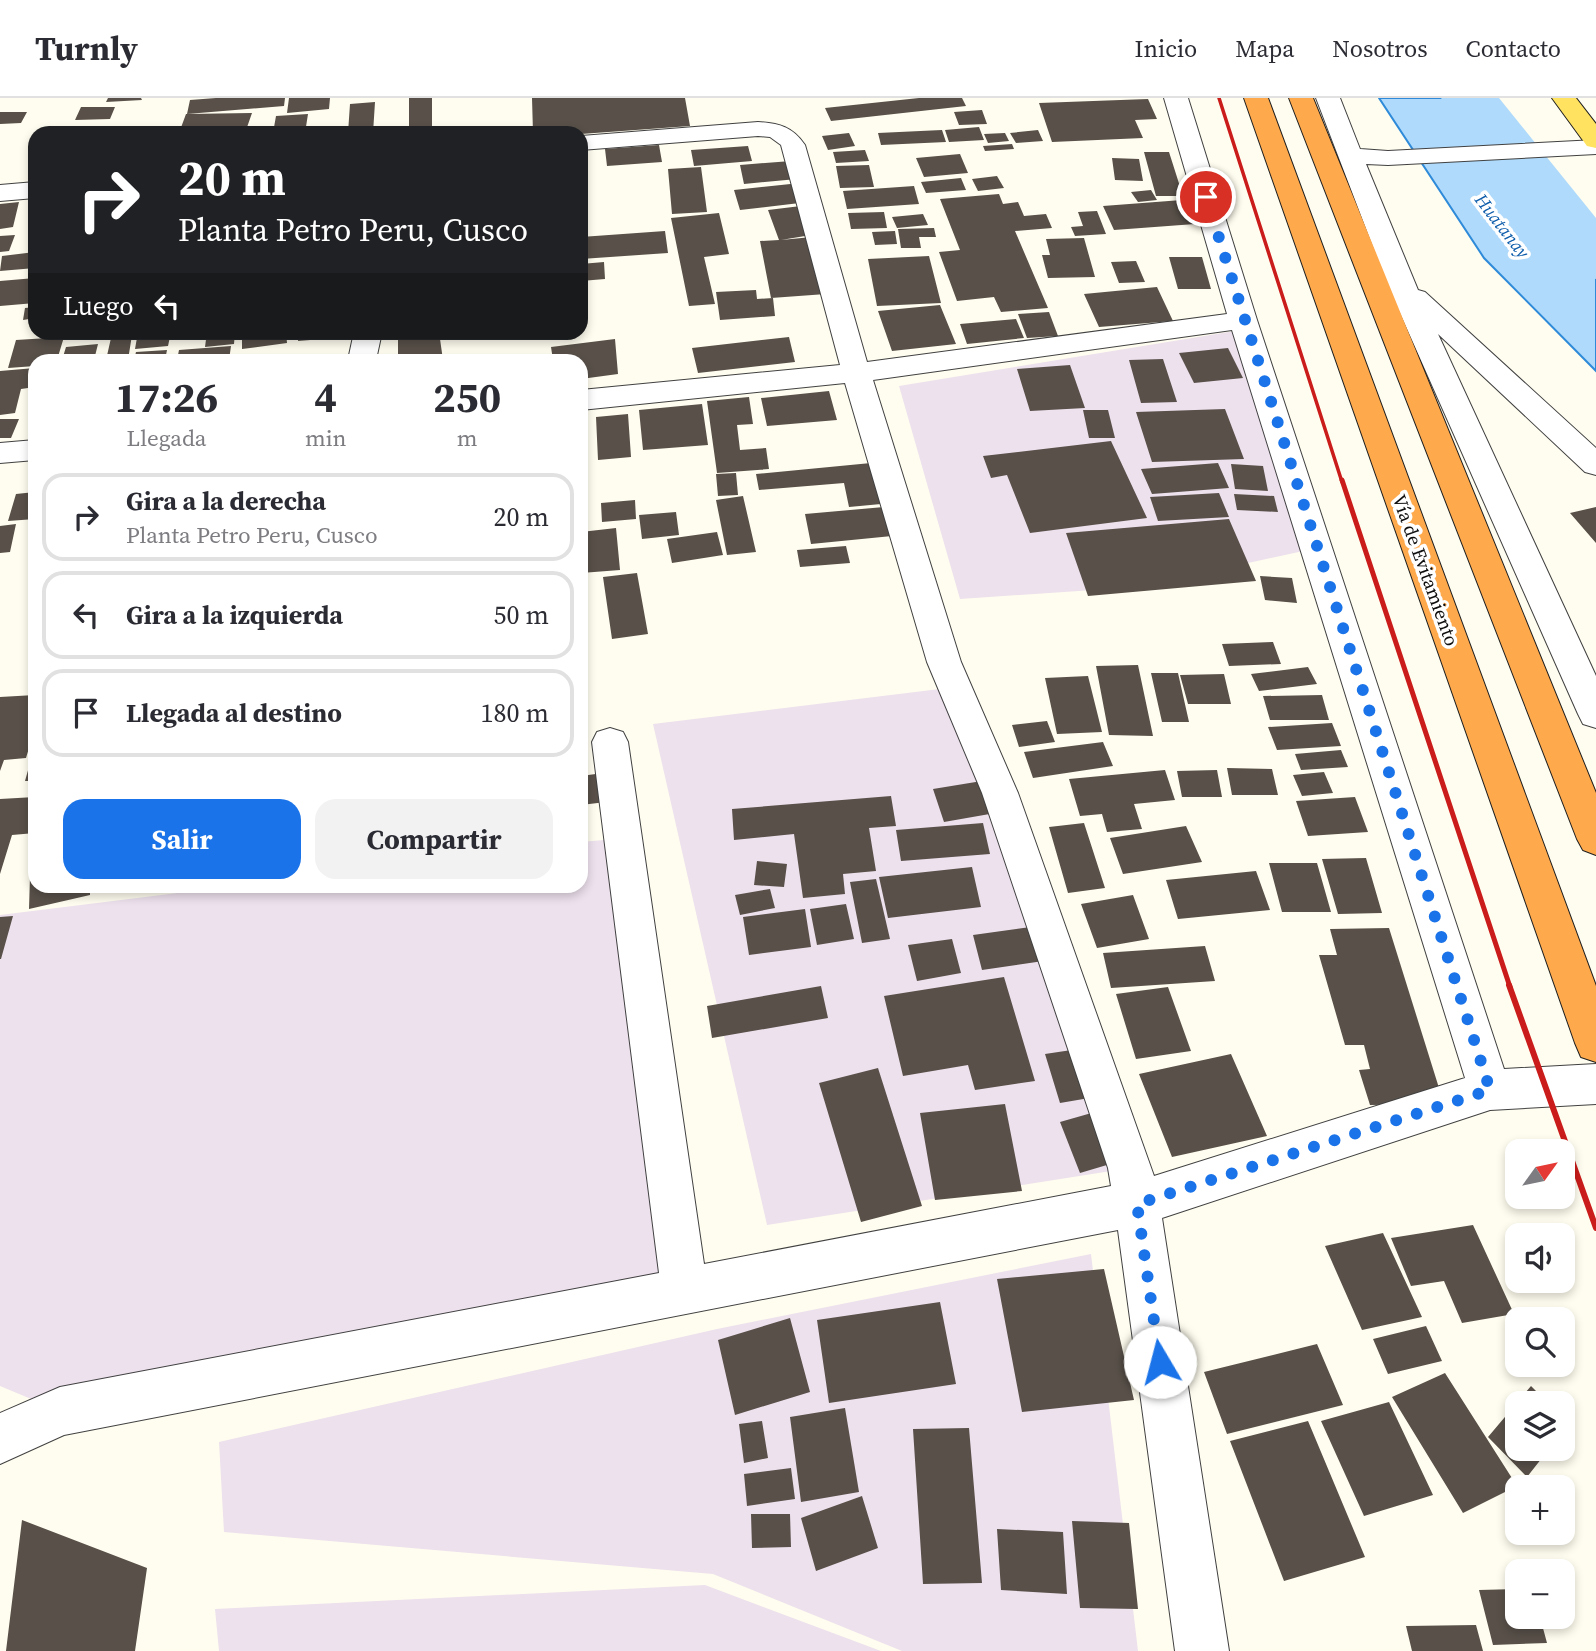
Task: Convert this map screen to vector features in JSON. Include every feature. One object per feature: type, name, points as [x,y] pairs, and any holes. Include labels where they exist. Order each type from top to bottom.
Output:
[{"type":"highway","name":"Vía de Evitamiento","points":[[1256,98],[1596,1043]]},
{"type":"highway","points":[[1301,98],[1596,839]]},
{"type":"main road","points":[[1564,98],[1596,141]]},
{"type":"street","points":[[1176,98],[1243,320],[1490,1090]]},
{"type":"street","points":[[1328,98],[1402,286],[1596,715]]},
{"type":"street","points":[[588,142],[758,129],[774,130],[787,135],[793,145],[856,373],[944,662],[1000,793],[1130,1168],[1202,1651]]},
{"type":"street","points":[[1351,156],[1388,158],[1596,147]]},
{"type":"street","points":[[0,193],[28,191]]},
{"type":"street","points":[[1402,286],[1596,465]]},
{"type":"street","points":[[588,399],[856,373],[1243,320]]},
{"type":"street","points":[[0,453],[28,451]]},
{"type":"street","points":[[610,742],[684,1290]]},
{"type":"street","points":[[0,1439],[60,1410],[1137,1204],[1490,1090],[1596,1084]]},
{"type":"shaded area","points":[[1247,329],[1317,548],[1138,587],[960,599],[899,386]]},
{"type":"shaded area","points":[[956,687],[1130,1168],[767,1225],[653,724]]},
{"type":"shaded area","points":[[604,840],[669,1273],[60,1411],[0,1386],[0,915],[178,893],[588,893],[588,841]]},
{"type":"shaded area","points":[[1091,1254],[1138,1651],[902,1651],[713,1574],[224,1532],[219,1442],[717,1329]]},
{"type":"shaded area","points":[[705,1585],[881,1651],[219,1651],[215,1609]]},
{"type":"water","name":"Huatanay","points":[[1379,98],[1469,98],[1596,260],[1596,371],[1484,258]]},
{"type":"building","points":[[108,98],[141,98],[142,100],[106,102]]},
{"type":"building","points":[[285,98],[284,106],[187,114],[190,100]]},
{"type":"building","points":[[289,98],[330,98],[329,109],[287,113]]},
{"type":"building","points":[[409,98],[432,98],[432,126],[409,126]]},
{"type":"building","points":[[532,98],[685,98],[690,126],[588,133],[588,126],[533,126]]},
{"type":"building","points":[[919,98],[962,98],[966,106],[831,121],[825,108]]},
{"type":"building","points":[[1148,99],[1157,119],[1135,120],[1143,138],[1052,142],[1039,103]]},
{"type":"building","points":[[375,102],[373,126],[348,126],[350,104]]},
{"type":"building","points":[[81,107],[115,107],[110,119],[75,120]]},
{"type":"building","points":[[982,110],[987,124],[959,125],[954,112]]},
{"type":"building","points":[[0,112],[27,112],[21,123],[0,124]]},
{"type":"building","points":[[252,113],[247,126],[182,126],[186,114]]},
{"type":"building","points":[[308,114],[306,126],[274,126],[276,116]]},
{"type":"building","points":[[979,127],[984,140],[949,142],[945,130]]},
{"type":"building","points":[[942,130],[946,142],[881,145],[878,133]]},
{"type":"building","points":[[1038,130],[1043,141],[1016,143],[1010,133]]},
{"type":"building","points":[[849,133],[855,146],[828,150],[822,136]]},
{"type":"building","points":[[1005,133],[1009,141],[988,143],[984,134]]},
{"type":"building","points":[[1012,144],[1014,149],[985,151],[983,146]]},
{"type":"building","points":[[659,145],[662,162],[607,166],[605,149]]},
{"type":"building","points":[[748,146],[752,161],[694,166],[691,150]]},
{"type":"building","points":[[865,150],[869,161],[836,163],[833,152]]},
{"type":"building","points":[[1144,152],[1169,152],[1183,196],[1156,196]]},
{"type":"building","points":[[960,154],[968,173],[924,177],[916,158]]},
{"type":"building","points":[[1112,158],[1139,159],[1143,181],[1115,180]]},
{"type":"building","points":[[791,161],[797,179],[744,184],[740,165]]},
{"type":"building","points":[[869,165],[874,187],[840,188],[836,166]]},
{"type":"building","points":[[701,167],[707,212],[672,214],[668,169]]},
{"type":"building","points":[[997,176],[1004,188],[978,191],[972,179]]},
{"type":"building","points":[[961,178],[966,190],[926,193],[921,182]]},
{"type":"building","points":[[800,183],[808,202],[740,210],[734,190]]},
{"type":"building","points":[[914,186],[919,204],[847,209],[843,191]]},
{"type":"building","points":[[1151,190],[1157,200],[1138,202],[1131,192]]},
{"type":"building","points":[[999,194],[1003,204],[1018,202],[1024,216],[1046,214],[1052,228],[1015,231],[1048,308],[1001,312],[994,297],[957,301],[939,252],[960,250],[940,199]]},
{"type":"building","points":[[1182,200],[1195,224],[1114,230],[1103,206]]},
{"type":"building","points":[[19,202],[13,227],[0,229],[0,204]]},
{"type":"building","points":[[801,206],[811,235],[781,240],[812,237],[826,294],[771,298],[760,241],[779,240],[768,210]]},
{"type":"building","points":[[1097,211],[1106,234],[1075,236],[1071,227],[1083,226],[1078,212]]},
{"type":"building","points":[[884,212],[887,228],[851,229],[848,213]]},
{"type":"building","points":[[719,213],[729,254],[704,257],[715,304],[689,306],[671,218]]},
{"type":"building","points":[[923,214],[928,225],[897,228],[892,217]]},
{"type":"building","points":[[934,228],[936,237],[919,237],[921,248],[901,248],[898,229]]},
{"type":"building","points":[[665,231],[668,253],[588,259],[588,236]]},
{"type":"building","points":[[895,231],[897,244],[875,245],[872,232]]},
{"type":"building","points":[[15,235],[9,251],[0,252],[0,236]]},
{"type":"building","points":[[1084,238],[1095,277],[1048,278],[1042,255],[1050,255],[1046,239]]},
{"type":"building","points":[[28,253],[28,269],[0,271],[2,256]]},
{"type":"building","points":[[929,256],[941,303],[877,306],[868,259]]},
{"type":"building","points":[[1169,257],[1202,257],[1211,289],[1178,289]]},
{"type":"building","points":[[1136,261],[1145,282],[1119,283],[1111,262]]},
{"type":"building","points":[[604,262],[605,279],[588,280],[588,263]]},
{"type":"building","points":[[28,279],[28,304],[0,306],[0,281]]},
{"type":"building","points":[[1157,287],[1173,321],[1099,327],[1084,294]]},
{"type":"building","points":[[756,290],[757,299],[773,298],[775,316],[720,320],[716,292]]},
{"type":"building","points":[[940,305],[956,344],[892,351],[878,311]]},
{"type":"building","points":[[25,308],[28,308],[28,319],[23,320]]},
{"type":"building","points":[[1049,312],[1058,336],[1027,338],[1018,314]]},
{"type":"building","points":[[1016,319],[1024,338],[967,344],[960,324]]},
{"type":"building","points":[[789,337],[795,362],[698,373],[692,348]]},
{"type":"building","points":[[615,339],[618,374],[588,378],[588,354],[552,354],[551,347]]},
{"type":"building","points":[[16,340],[63,340],[59,354],[28,354],[28,367],[8,368]]},
{"type":"building","points":[[111,340],[131,340],[129,354],[107,354]]},
{"type":"building","points":[[137,340],[169,340],[168,346],[135,349]]},
{"type":"building","points":[[206,340],[234,340],[234,344],[205,347]]},
{"type":"building","points":[[242,340],[287,340],[287,343],[242,349]]},
{"type":"building","points":[[398,340],[440,340],[442,354],[398,354]]},
{"type":"building","points":[[98,344],[96,354],[64,354],[66,347]]},
{"type":"building","points":[[231,346],[230,354],[178,354],[179,350]]},
{"type":"building","points":[[1228,348],[1243,378],[1194,383],[1179,353]]},
{"type":"building","points":[[167,350],[166,354],[136,352]]},
{"type":"building","points":[[1163,359],[1177,402],[1141,403],[1129,360]]},
{"type":"building","points":[[1070,365],[1085,408],[1030,411],[1017,369]]},
{"type":"building","points":[[28,369],[28,388],[21,389],[15,413],[0,415],[0,371]]},
{"type":"building","points":[[829,391],[837,420],[767,426],[761,398]]},
{"type":"building","points":[[749,397],[753,424],[737,425],[740,450],[766,448],[769,469],[717,473],[707,401]]},
{"type":"building","points":[[702,404],[708,445],[643,450],[639,410]]},
{"type":"building","points":[[1225,409],[1244,459],[1152,462],[1136,412]]},
{"type":"building","points":[[1083,410],[1108,410],[1115,438],[1089,438]]},
{"type":"building","points":[[628,414],[631,457],[598,460],[596,417]]},
{"type":"building","points":[[0,419],[19,419],[11,438],[0,438]]},
{"type":"building","points":[[1111,441],[1147,518],[1030,533],[1007,475],[991,478],[983,456]]},
{"type":"building","points":[[871,463],[881,504],[849,507],[844,483],[759,490],[756,474]]},
{"type":"building","points":[[1218,463],[1229,488],[1152,494],[1141,469]]},
{"type":"building","points":[[1231,464],[1263,466],[1268,491],[1235,489]]},
{"type":"building","points":[[736,473],[738,495],[718,496],[716,474]]},
{"type":"building","points":[[28,493],[28,520],[8,521],[16,494]]},
{"type":"building","points":[[1219,493],[1229,517],[1158,521],[1150,497]]},
{"type":"building","points":[[1234,494],[1274,496],[1278,512],[1237,510]]},
{"type":"building","points":[[743,496],[756,552],[727,555],[716,500]]},
{"type":"building","points":[[635,500],[636,519],[602,522],[601,503]]},
{"type":"building","points":[[884,507],[892,536],[811,544],[805,514]]},
{"type":"building","points":[[1596,507],[1596,543],[1570,513]]},
{"type":"building","points":[[676,512],[679,535],[642,539],[639,515]]},
{"type":"building","points":[[1229,519],[1256,581],[1088,596],[1066,533]]},
{"type":"building","points":[[16,524],[10,552],[0,553],[0,526]]},
{"type":"building","points":[[616,528],[620,570],[588,572],[588,531]]},
{"type":"building","points":[[717,532],[723,555],[672,563],[667,539]]},
{"type":"building","points":[[846,546],[850,563],[800,567],[797,550]]},
{"type":"building","points":[[637,573],[648,634],[612,639],[603,577]]},
{"type":"building","points":[[1260,576],[1292,578],[1297,603],[1265,600]]},
{"type":"building","points":[[1273,642],[1281,664],[1229,666],[1222,644]]},
{"type":"building","points":[[1138,665],[1153,736],[1109,735],[1096,666]]},
{"type":"building","points":[[1308,667],[1317,684],[1259,691],[1251,674]]},
{"type":"building","points":[[1151,673],[1178,673],[1189,722],[1162,722]]},
{"type":"building","points":[[1224,674],[1231,704],[1188,704],[1180,675]]},
{"type":"building","points":[[1088,676],[1102,732],[1057,734],[1045,678]]},
{"type":"building","points":[[28,695],[26,758],[4,760],[0,771],[0,697]]},
{"type":"building","points":[[1322,695],[1329,720],[1270,720],[1263,696]]},
{"type":"building","points":[[1047,721],[1055,742],[1019,747],[1012,725]]},
{"type":"building","points":[[1332,723],[1341,746],[1277,750],[1268,727]]},
{"type":"building","points":[[1103,742],[1113,766],[1033,778],[1024,752]]},
{"type":"building","points":[[1341,750],[1348,767],[1301,770],[1295,754]]},
{"type":"building","points":[[1227,768],[1272,769],[1278,795],[1232,795]]},
{"type":"building","points":[[1165,770],[1175,800],[1134,804],[1142,829],[1107,832],[1102,814],[1080,816],[1069,779]]},
{"type":"building","points":[[1217,770],[1222,797],[1182,797],[1177,771]]},
{"type":"building","points":[[1324,772],[1333,793],[1302,796],[1293,775]]},
{"type":"building","points":[[603,773],[606,802],[588,804],[588,775]]},
{"type":"building","points":[[988,780],[1001,812],[944,822],[933,789]]},
{"type":"building","points":[[891,796],[896,826],[869,828],[876,871],[843,874],[845,894],[803,898],[794,834],[734,840],[732,809]]},
{"type":"building","points":[[28,797],[28,834],[12,835],[0,874],[0,799]]},
{"type":"building","points":[[1355,797],[1368,832],[1308,836],[1296,801]]},
{"type":"building","points":[[983,823],[990,854],[901,861],[896,830]]},
{"type":"building","points":[[1084,823],[1105,888],[1068,893],[1049,827]]},
{"type":"building","points":[[1186,826],[1202,862],[1123,874],[1110,838]]},
{"type":"building","points":[[1366,858],[1382,913],[1338,914],[1322,859]]},
{"type":"building","points":[[757,861],[787,864],[784,887],[754,885]]},
{"type":"building","points":[[1269,863],[1317,863],[1331,912],[1282,912]]},
{"type":"building","points":[[972,867],[981,907],[888,918],[879,877]]},
{"type":"building","points":[[1256,871],[1270,910],[1178,919],[1166,880]]},
{"type":"building","points":[[876,879],[890,939],[862,943],[850,882]]},
{"type":"building","points":[[770,889],[775,908],[740,915],[735,895]]},
{"type":"building","points":[[29,893],[90,893],[90,895],[29,909]]},
{"type":"building","points":[[1133,895],[1149,939],[1097,948],[1081,904]]},
{"type":"building","points":[[846,904],[854,939],[817,945],[810,909]]},
{"type":"building","points":[[805,909],[811,947],[749,955],[743,917]]},
{"type":"building","points":[[13,916],[1,959],[0,959],[0,917]]},
{"type":"building","points":[[1045,925],[1057,959],[982,970],[973,935]]},
{"type":"building","points":[[1389,928],[1444,1104],[1370,1105],[1359,1070],[1370,1069],[1364,1045],[1345,1045],[1319,955],[1337,955],[1330,929]]},
{"type":"building","points":[[952,939],[961,973],[917,981],[908,945]]},
{"type":"building","points":[[1205,946],[1215,981],[1111,988],[1103,953]]},
{"type":"building","points":[[1004,977],[1035,1081],[975,1090],[968,1065],[903,1076],[884,996]]},
{"type":"building","points":[[821,986],[828,1018],[712,1038],[707,1006]]},
{"type":"building","points":[[1168,987],[1191,1051],[1136,1059],[1116,994]]},
{"type":"building","points":[[1085,1048],[1101,1096],[1060,1103],[1045,1054]]},
{"type":"building","points":[[1231,1054],[1267,1136],[1172,1157],[1139,1074]]},
{"type":"building","points":[[878,1068],[922,1206],[861,1222],[819,1083]]},
{"type":"building","points":[[1005,1104],[1022,1191],[935,1200],[920,1113]]},
{"type":"building","points":[[1095,1112],[1117,1162],[1080,1173],[1060,1122]]},
{"type":"building","points":[[1473,1225],[1511,1307],[1505,1307],[1505,1316],[1462,1323],[1444,1281],[1411,1286],[1391,1238]]},
{"type":"building","points":[[1383,1233],[1422,1317],[1362,1330],[1325,1246]]},
{"type":"building","points":[[1104,1269],[1134,1400],[1022,1412],[997,1279]]},
{"type":"building","points":[[940,1302],[956,1384],[829,1403],[817,1320]]},
{"type":"building","points":[[790,1318],[810,1392],[735,1415],[718,1340]]},
{"type":"building","points":[[1426,1326],[1442,1361],[1388,1374],[1373,1339]]},
{"type":"building","points":[[1317,1344],[1343,1405],[1227,1434],[1204,1372]]},
{"type":"building","points":[[1445,1373],[1510,1475],[1505,1475],[1505,1492],[1463,1513],[1392,1397]]},
{"type":"building","points":[[1389,1402],[1433,1495],[1364,1516],[1321,1421]]},
{"type":"building","points":[[845,1408],[859,1492],[801,1502],[790,1417]]},
{"type":"building","points":[[1505,1417],[1505,1454],[1488,1437]]},
{"type":"building","points":[[762,1421],[768,1458],[744,1463],[739,1424]]},
{"type":"building","points":[[1308,1421],[1365,1557],[1284,1581],[1230,1441]]},
{"type":"building","points":[[969,1428],[982,1583],[923,1584],[913,1429]]},
{"type":"building","points":[[1511,1461],[1540,1461],[1529,1475],[1525,1475]]},
{"type":"building","points":[[791,1468],[795,1499],[747,1506],[744,1474]]},
{"type":"building","points":[[862,1496],[878,1548],[816,1571],[801,1518]]},
{"type":"building","points":[[751,1514],[790,1514],[791,1547],[752,1548]]},
{"type":"building","points":[[22,1520],[147,1568],[135,1651],[6,1651]]},
{"type":"building","points":[[1072,1521],[1129,1523],[1138,1609],[1080,1608]]},
{"type":"building","points":[[997,1529],[1063,1532],[1067,1594],[1001,1590]]},
{"type":"building","points":[[1505,1589],[1505,1629],[1543,1629],[1547,1643],[1493,1645],[1479,1590]]},
{"type":"building","points":[[1476,1625],[1483,1651],[1412,1651],[1406,1626]]},
{"type":"waterway","points":[[1469,98],[1596,260]]},
{"type":"railway","points":[[1219,98],[1342,482]]},
{"type":"railway","points":[[1342,480],[1510,987]]},
{"type":"railway","points":[[1509,985],[1596,1228]]},
{"type":"route","points":[[1160,1362],[1137,1204],[1490,1090],[1206,197]]}]
